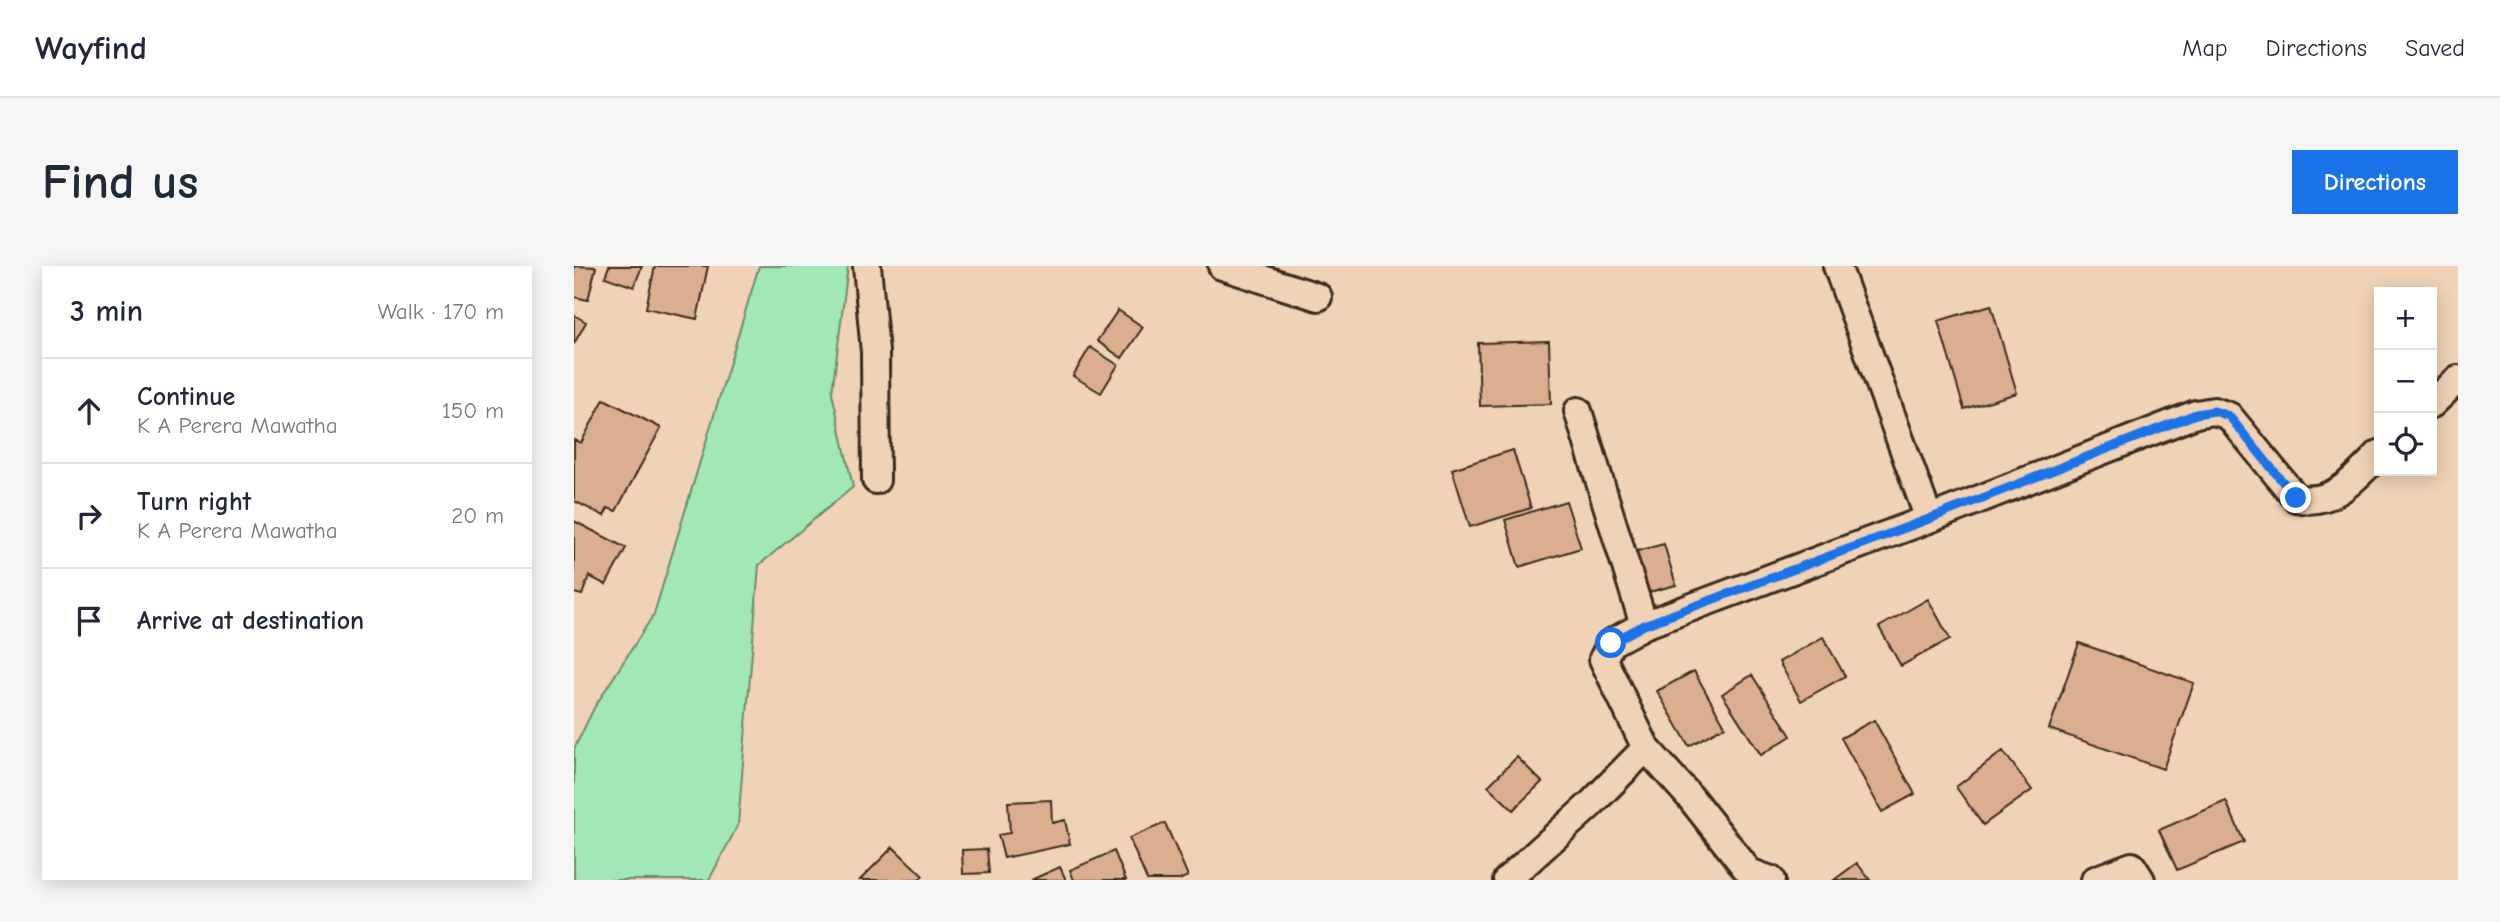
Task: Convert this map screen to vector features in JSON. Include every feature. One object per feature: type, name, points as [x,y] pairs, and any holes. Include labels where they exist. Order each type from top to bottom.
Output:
[{"type":"street","points":[[867,266],[875,352],[876,480]]},
{"type":"street","points":[[1222,266],[1318,297]]},
{"type":"street","points":[[1837,266],[1929,519]]},
{"type":"street","points":[[2437,399],[2458,379]]},
{"type":"street","points":[[1578,411],[1644,625]]},
{"type":"street","points":[[1771,880],[1749,872],[1690,797],[1646,748],[1603,659],[1611,643],[1644,625],[1929,519],[2196,414],[2214,411],[2229,416],[2296,498],[2309,501],[2342,490],[2374,459]]},
{"type":"street","points":[[1507,880],[1591,804],[1646,748]]},
{"type":"street","points":[[2095,880],[2132,866],[2141,880]]},
{"type":"green space","points":[[759,266],[848,266],[832,393],[853,487],[759,565],[738,825],[709,880],[574,880],[574,749],[594,708],[654,614]]},
{"type":"building","points":[[574,266],[596,267],[588,300],[574,297]]},
{"type":"building","points":[[609,266],[642,266],[634,287],[605,277]]},
{"type":"building","points":[[655,266],[708,266],[697,319],[646,308]]},
{"type":"building","points":[[1991,305],[2017,393],[1964,409],[1938,321]]},
{"type":"building","points":[[1118,310],[1143,327],[1122,358],[1097,341]]},
{"type":"building","points":[[574,315],[586,322],[574,344]]},
{"type":"building","points":[[1549,341],[1551,404],[1480,406],[1478,343]]},
{"type":"building","points":[[1090,347],[1118,365],[1101,393],[1073,376]]},
{"type":"building","points":[[604,399],[661,428],[616,511],[608,508],[604,516],[574,501],[574,440],[581,443]]},
{"type":"building","points":[[1513,450],[1531,508],[1470,527],[1452,469]]},
{"type":"building","points":[[1566,501],[1581,548],[1519,567],[1505,520]]},
{"type":"building","points":[[574,521],[626,548],[606,585],[589,576],[582,595],[574,593]]},
{"type":"building","points":[[1664,544],[1676,585],[1638,595],[1626,554]]},
{"type":"building","points":[[1928,599],[1950,639],[1901,666],[1879,627]]},
{"type":"building","points":[[1823,637],[1845,676],[1801,701],[1779,662]]},
{"type":"building","points":[[2079,643],[2194,683],[2163,769],[2049,729]]},
{"type":"building","points":[[1694,671],[1725,726],[1689,746],[1657,691]]},
{"type":"building","points":[[1752,675],[1791,736],[1761,755],[1722,694]]},
{"type":"building","points":[[1874,720],[1915,794],[1882,812],[1841,738]]},
{"type":"building","points":[[2003,751],[2032,790],[1983,825],[1956,787]]},
{"type":"building","points":[[1517,757],[1542,782],[1513,810],[1488,786]]},
{"type":"building","points":[[1051,800],[1052,823],[1065,820],[1070,844],[1004,858],[998,835],[1010,833],[1008,802]]},
{"type":"building","points":[[2226,801],[2244,842],[2177,870],[2159,830]]},
{"type":"building","points":[[1165,823],[1188,876],[1179,880],[1147,880],[1129,838]]},
{"type":"building","points":[[893,847],[923,876],[919,880],[860,880]]},
{"type":"building","points":[[987,849],[989,873],[963,874],[962,850]]},
{"type":"building","points":[[1114,851],[1126,880],[1074,880],[1070,870]]},
{"type":"building","points":[[1857,863],[1870,880],[1834,880]]},
{"type":"building","points":[[1060,867],[1066,880],[1031,880]]},
{"type":"route","points":[[1611,643],[1644,625],[1929,519],[2196,414],[2214,411],[2229,416],[2296,498]]}]
